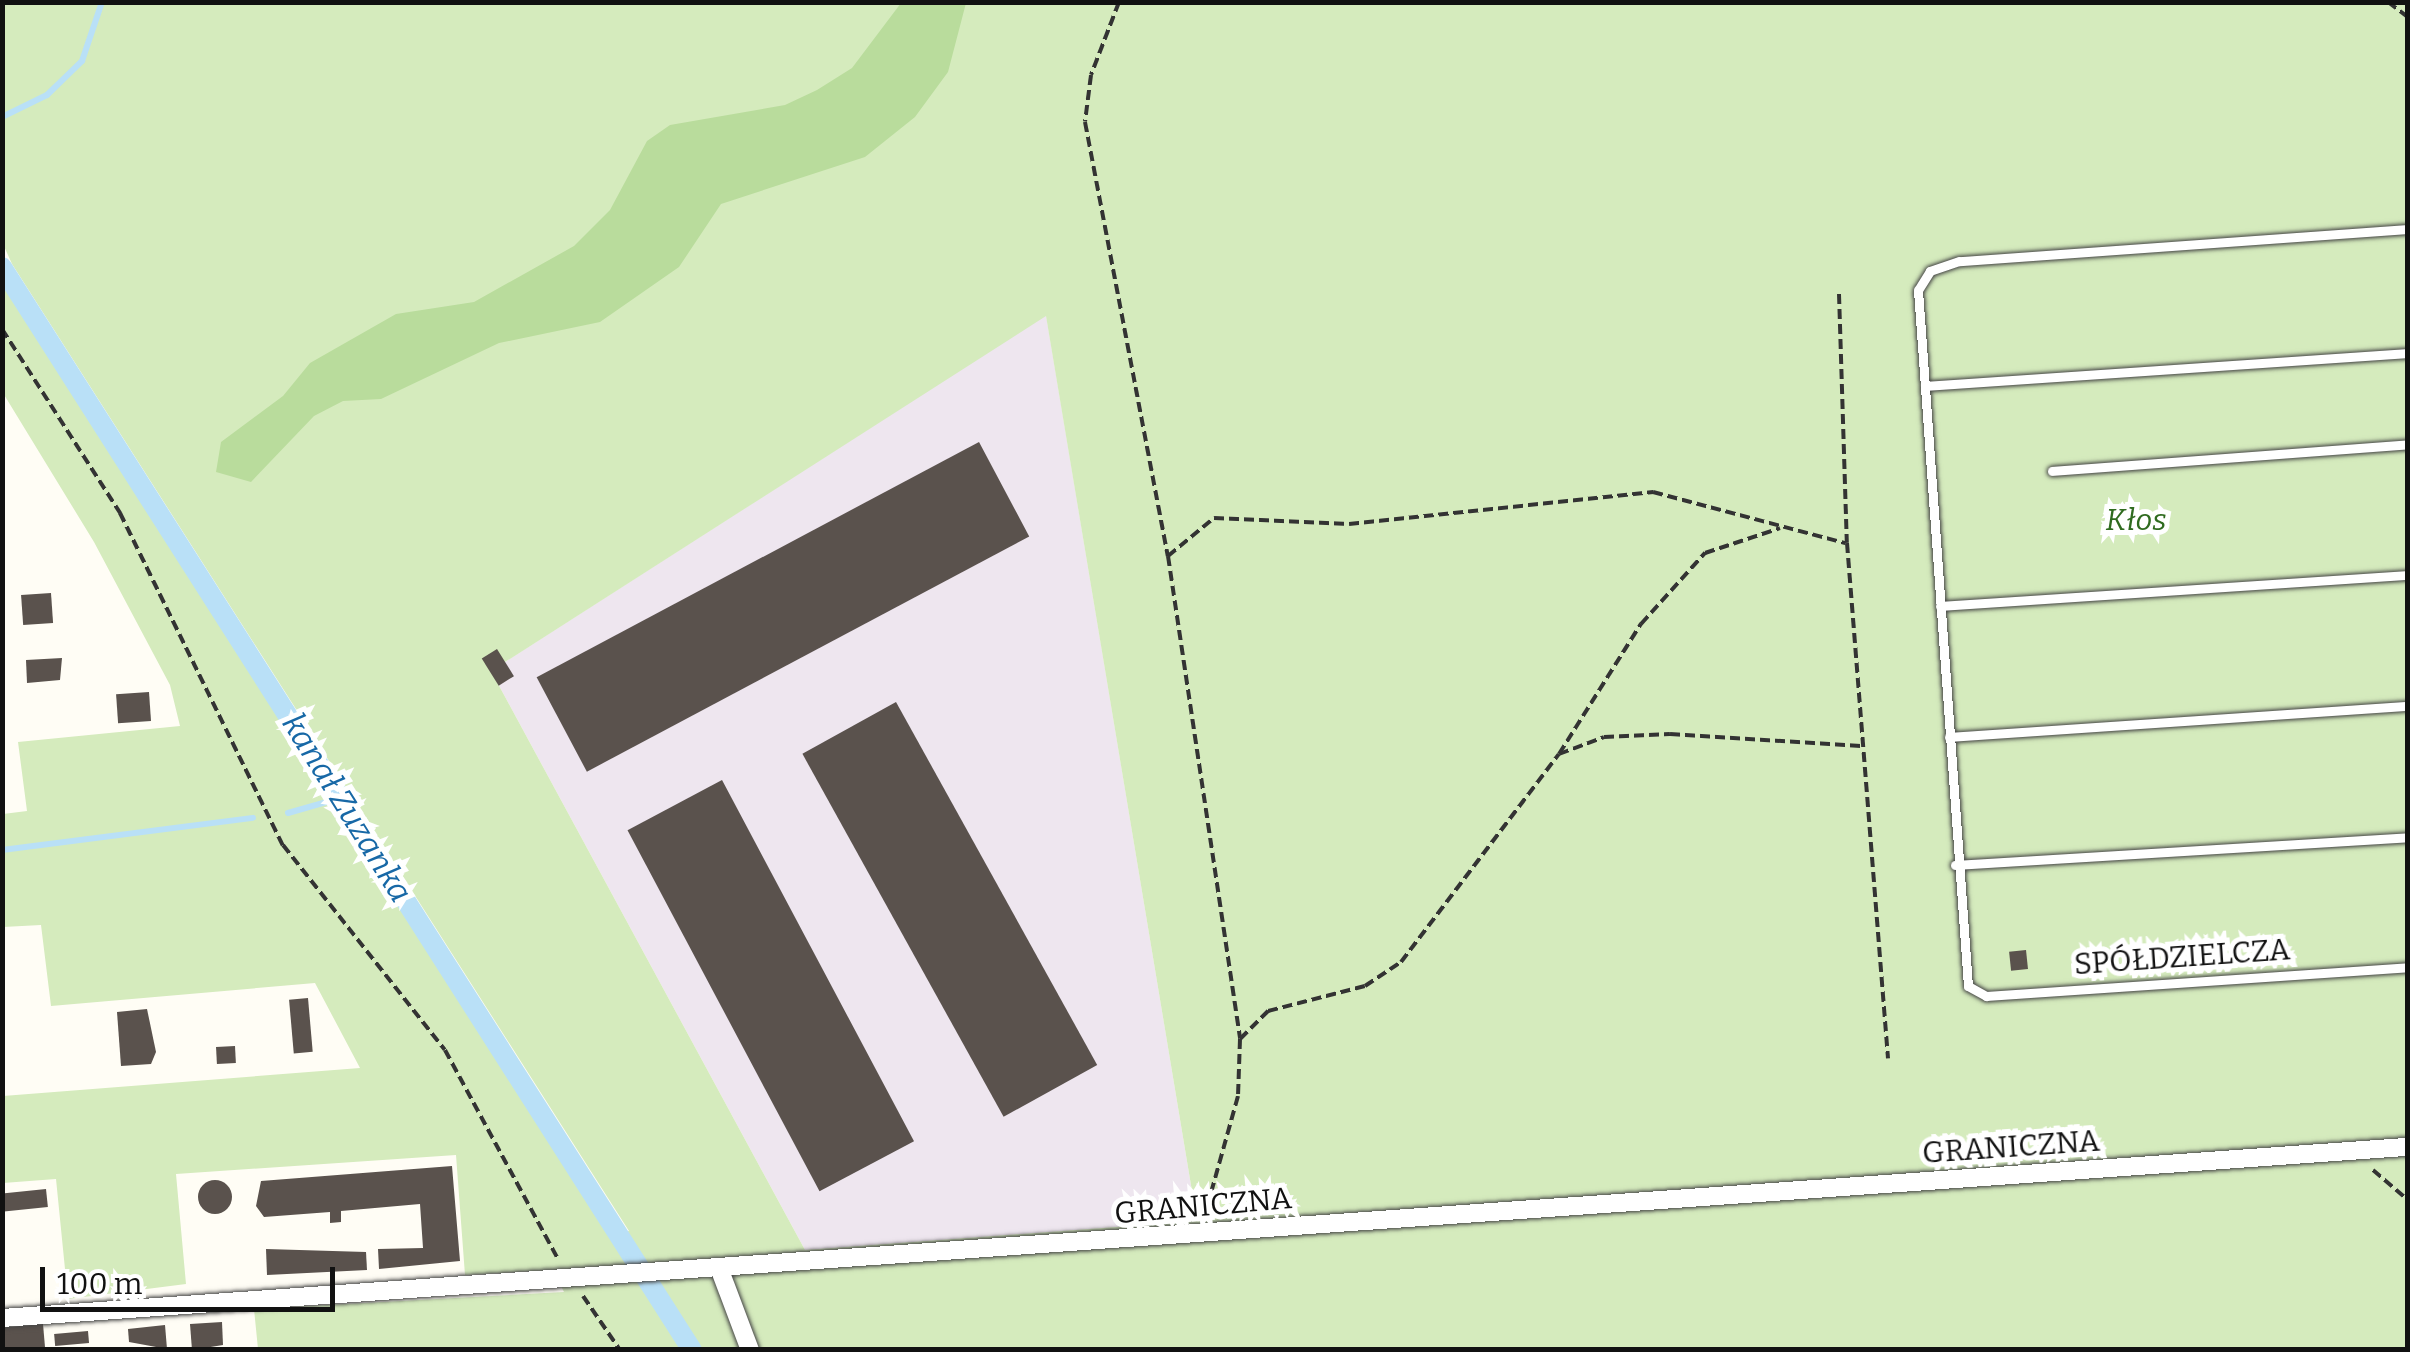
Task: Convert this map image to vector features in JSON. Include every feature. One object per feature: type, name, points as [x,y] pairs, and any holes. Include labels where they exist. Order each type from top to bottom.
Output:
[{"type":"street","name":"GRANICZNA","points":[[2,1318],[722,1273],[1208,1233],[2408,1148]]},
{"type":"street","points":[[722,1273],[750,1350]]},
{"type":"lane","points":[[2408,229],[1938,266],[1918,290],[1955,865],[2408,836]]},
{"type":"lane","points":[[1924,386],[2408,352]]},
{"type":"lane","points":[[2052,471],[2408,444]]},
{"type":"lane","points":[[1940,606],[2408,575]]},
{"type":"lane","points":[[1949,737],[2408,706]]},
{"type":"lane","name":"SPÓŁDZIELCZA","points":[[1955,865],[1966,981],[1986,996],[2408,967]]},
{"type":"path","points":[[1119,2],[1091,76],[1086,122],[1168,556],[1240,1039],[1238,1096],[1208,1188],[1208,1233]]},
{"type":"path","points":[[2388,2],[2408,17]]},
{"type":"path","points":[[1839,294],[1847,544],[1888,1058]]},
{"type":"path","points":[[2,329],[120,513],[283,845],[367,940],[445,1050],[573,1282],[620,1350]]},
{"type":"path","points":[[1168,556],[1214,518],[1348,524],[1653,492],[1847,544]]},
{"type":"path","points":[[1240,1039],[1268,1011],[1365,986],[1401,962],[1559,754],[1641,624],[1705,553],[1780,528]]},
{"type":"path","points":[[1559,754],[1604,737],[1670,734],[1863,746]]},
{"type":"path","points":[[2350,1150],[2408,1200]]},
{"type":"shaded area","points":[[1046,315],[1197,1221],[805,1250],[491,671]]},
{"type":"green space","name":"Kłos","points":[[3,3],[2407,3],[2407,1349],[258,1349],[254,1309],[564,1292],[553,1270],[465,1275],[456,1155],[176,1174],[186,1284],[68,1299],[56,1179],[3,1183],[3,1096],[360,1068],[315,983],[51,1006],[41,925],[3,927],[3,814],[27,811],[18,742],[180,726],[170,685],[94,542],[3,393],[2,283],[612,1233],[629,1231],[12,264],[3,244]],"holes":[[[1046,316],[1197,1221],[805,1250],[491,671]]]},
{"type":"green space","points":[[901,3],[966,3],[948,72],[915,117],[865,157],[721,204],[679,267],[600,322],[499,343],[381,399],[343,401],[314,416],[251,482],[216,472],[221,442],[283,396],[310,363],[396,314],[474,302],[574,246],[610,210],[647,141],[670,125],[785,105],[817,90],[852,68]]},
{"type":"building","points":[[979,442],[1029,536],[587,772],[537,677]]},
{"type":"building","points":[[51,593],[53,623],[23,625],[21,595]]},
{"type":"building","points":[[497,649],[514,676],[499,686],[482,659]]},
{"type":"building","points":[[62,658],[60,680],[27,683],[26,660]]},
{"type":"building","points":[[149,692],[151,721],[118,723],[116,694]]},
{"type":"building","points":[[896,702],[1097,1065],[1004,1117],[802,754]]},
{"type":"building","points":[[722,780],[914,1141],[820,1191],[628,830]]},
{"type":"building","points":[[2026,950],[2028,969],[2011,971],[2009,952]]},
{"type":"building","points":[[308,998],[313,1052],[294,1053],[289,1000]]},
{"type":"building","points":[[147,1009],[156,1052],[151,1064],[121,1066],[117,1012]]},
{"type":"building","points":[[235,1046],[236,1063],[217,1064],[216,1047]]},
{"type":"building","points":[[452,1166],[460,1261],[379,1269],[378,1249],[423,1248],[420,1204],[341,1211],[341,1222],[330,1223],[330,1212],[264,1217],[256,1206],[261,1181]]},
{"type":"building","points":[[215,1180],[227,1185],[232,1197],[227,1209],[215,1214],[203,1209],[198,1197],[203,1185]]},
{"type":"building","points":[[46,1189],[48,1207],[4,1212],[2,1194]]},
{"type":"building","points":[[266,1249],[366,1252],[367,1270],[267,1275]]},
{"type":"building","points":[[222,1322],[223,1345],[192,1350],[190,1324]]},
{"type":"building","points":[[43,1324],[45,1348],[4,1350],[2,1328]]},
{"type":"building","points":[[165,1325],[167,1349],[129,1342],[128,1329]]},
{"type":"building","points":[[88,1331],[89,1343],[55,1346],[54,1334]]},
{"type":"waterway","points":[[2,117],[47,95],[82,61],[102,2]]},
{"type":"waterway","name":"kanał Zuzanka","points":[[2,267],[692,1350]]},
{"type":"waterway","points":[[288,813],[340,798]]},
{"type":"waterway","points":[[2,850],[253,818]]}]
